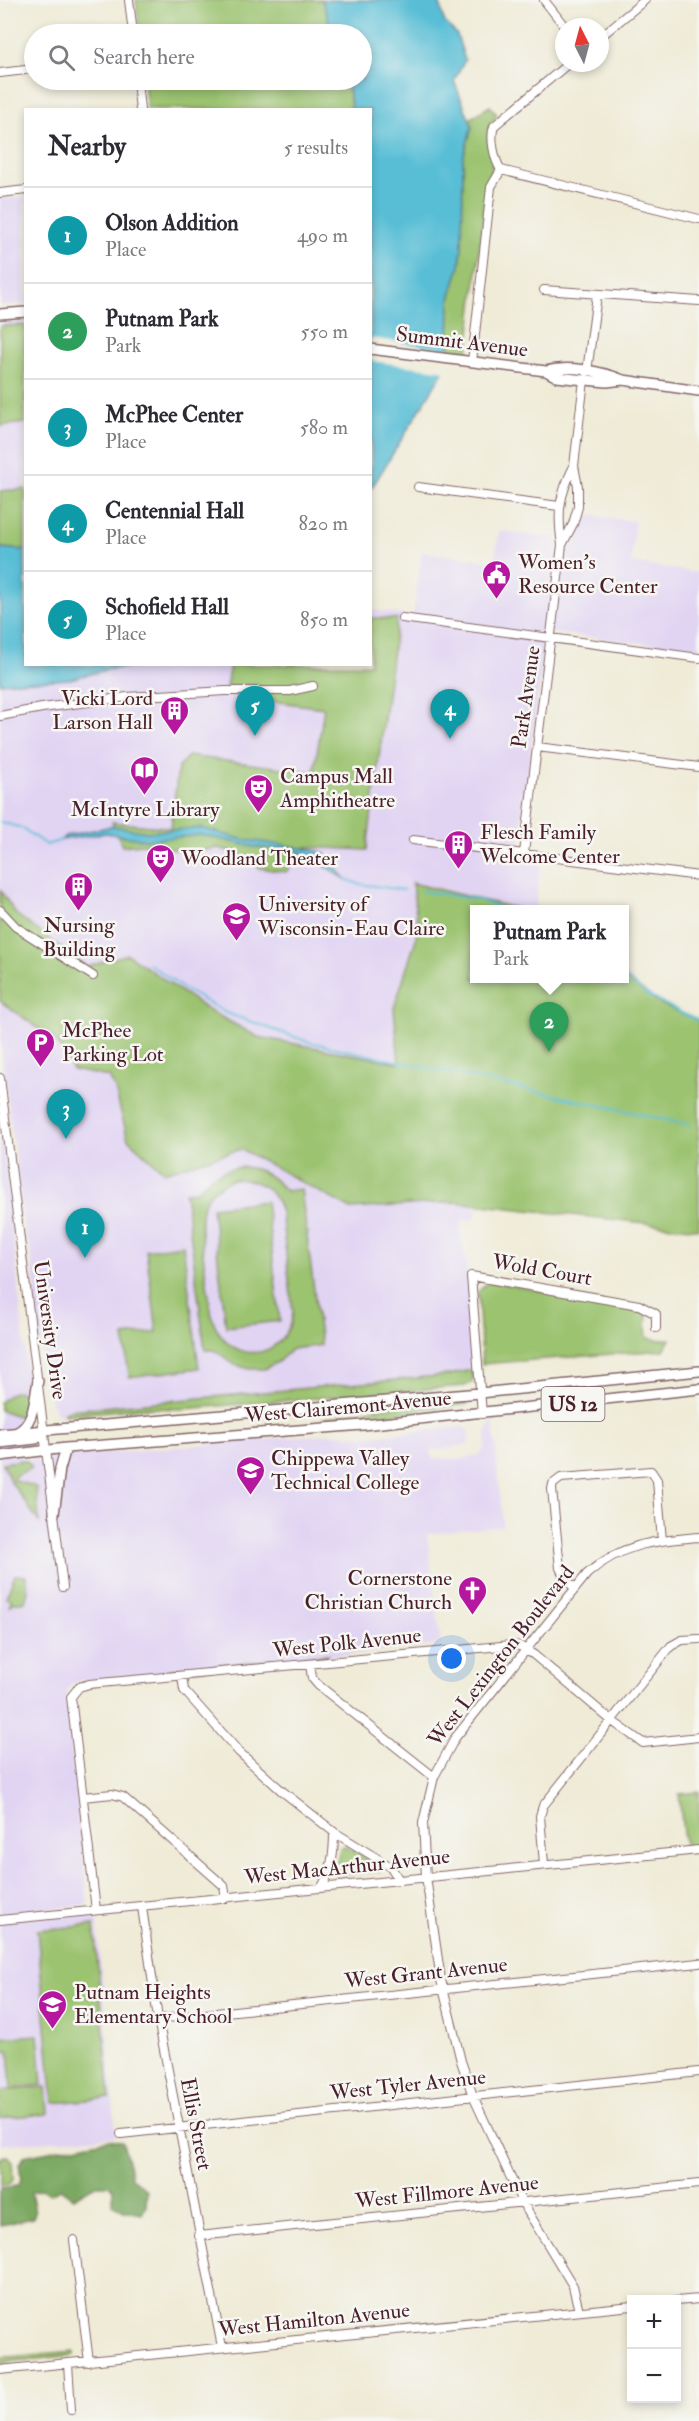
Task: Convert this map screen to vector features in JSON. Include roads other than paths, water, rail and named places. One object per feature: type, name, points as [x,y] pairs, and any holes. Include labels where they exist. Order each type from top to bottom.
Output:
[{"type":"main road","points":[[0,314],[24,312]]},
{"type":"main road","name":"Summit Avenue","points":[[372,349],[546,371],[557,376],[609,375],[623,380],[699,390]]},
{"type":"main road","name":"West Clairemont Avenue","points":[[0,1434],[480,1394],[699,1371]]},
{"type":"main road","points":[[15,1433],[24,1428],[30,1420],[38,1381]]},
{"type":"main road","name":"West Clairemont Avenue","points":[[0,1456],[66,1448],[482,1414],[699,1389]]},
{"type":"main road","points":[[0,1443],[36,1439],[45,1430]]},
{"type":"main road","points":[[54,1514],[60,1469],[66,1448]]},
{"type":"street","points":[[129,0],[132,24]]},
{"type":"street","points":[[544,0],[558,18]]},
{"type":"street","points":[[609,29],[644,0]]},
{"type":"street","points":[[0,73],[24,70]]},
{"type":"street","points":[[501,170],[492,136],[494,126],[558,72]]},
{"type":"street","points":[[138,90],[140,108]]},
{"type":"street","points":[[501,170],[699,219]]},
{"type":"street","points":[[469,362],[491,187],[501,170]]},
{"type":"street","points":[[0,193],[24,190]]},
{"type":"street","points":[[544,290],[699,302]]},
{"type":"street","name":"Park Avenue","points":[[562,545],[573,524],[578,507],[578,487],[574,466],[597,295]]},
{"type":"street","name":"Park Avenue","points":[[524,853],[562,545],[559,506],[563,487],[574,466]]},
{"type":"street","points":[[418,487],[559,506]]},
{"type":"street","points":[[402,618],[699,658]]},
{"type":"street","points":[[0,716],[127,697],[225,691],[280,692],[314,686]]},
{"type":"street","points":[[537,747],[699,767]]},
{"type":"street","points":[[413,840],[699,876]]},
{"type":"street","points":[[0,910],[16,927],[93,976]]},
{"type":"street","name":"University Drive","points":[[0,1078],[63,1587]]},
{"type":"street","name":"Wold Court","points":[[482,1414],[471,1276],[639,1305],[656,1314],[656,1328]]},
{"type":"street","points":[[575,1588],[566,1580],[560,1568],[552,1489],[553,1484],[561,1478],[651,1471],[657,1480],[662,1540]]},
{"type":"street","name":"West Lexington Boulevard","points":[[579,2311],[573,2286],[522,2202],[473,2096],[461,2061],[443,1989],[426,1877],[423,1823],[434,1777],[455,1738],[575,1588],[598,1564],[632,1546],[662,1540],[699,1537]]},
{"type":"street","points":[[544,1864],[540,1816],[543,1806],[671,1646],[682,1640],[699,1639]]},
{"type":"street","name":"West Polk Avenue","points":[[83,1797],[71,1697],[74,1692],[88,1684],[512,1645],[527,1649]]},
{"type":"street","points":[[527,1649],[612,1721],[643,1743],[699,1737]]},
{"type":"street","points":[[310,1665],[312,1678],[318,1685],[434,1777]]},
{"type":"street","points":[[182,1676],[184,1690],[239,1752],[282,1791],[334,1832],[392,1867],[399,1880]]},
{"type":"street","points":[[96,1910],[83,1797],[112,1794],[123,1797],[224,1886],[226,1898]]},
{"type":"street","points":[[322,1887],[334,1857],[334,1832]]},
{"type":"street","name":"West MacArthur Avenue","points":[[0,1920],[699,1849]]},
{"type":"street","name":"Ellis Street","points":[[142,1907],[158,2019],[222,2348]]},
{"type":"street","name":"West Grant Avenue","points":[[158,2019],[699,1963]]},
{"type":"street","name":"West Tyler Avenue","points":[[120,2134],[699,2072]]},
{"type":"street","name":"West Fillmore Avenue","points":[[199,2236],[699,2184]]},
{"type":"street","points":[[74,2240],[89,2362]]},
{"type":"street","points":[[681,2301],[699,2299]]},
{"type":"street","name":"West Hamilton Avenue","points":[[0,2370],[627,2306]]},
{"type":"street","points":[[68,2364],[72,2410]]},
{"type":"water","points":[[322,0],[439,0],[444,21],[457,35],[465,60],[454,81],[472,126],[463,158],[462,246],[460,265],[450,299],[449,349],[442,374],[372,487],[372,108],[352,108],[348,90],[372,90],[372,24],[330,24]]},
{"type":"water","points":[[0,548],[24,550],[24,666],[142,666],[110,669],[70,679],[0,683]]},
{"type":"water","points":[[113,826],[147,832],[201,828],[241,839],[309,849],[324,853],[346,879],[303,853],[254,847],[202,835],[146,840],[106,833],[61,840],[65,836]]},
{"type":"waterway","points":[[0,822],[22,828],[46,845],[62,840]]},
{"type":"waterway","points":[[345,879],[359,884],[404,890]]},
{"type":"waterway","points":[[422,891],[480,900],[492,905]]},
{"type":"waterway","points":[[148,963],[184,989],[226,1013],[309,1042],[690,1125]]},
{"type":"waterway","points":[[629,981],[647,995],[699,1022]]},
{"type":"place","name":"Women's Resource Center","points":[[497,600]]},
{"type":"place","name":"Vicki Lord Larson Hall","points":[[174,736]]},
{"type":"place","name":"Schofield Hall","points":[[255,736]]},
{"type":"place","name":"Centennial Hall","points":[[450,739]]},
{"type":"place","name":"McIntyre Library","points":[[145,796]]},
{"type":"place","name":"Campus Mall Amphitheatre","points":[[259,814]]},
{"type":"place","name":"Flesch Family Welcome Center","points":[[459,870]]},
{"type":"place","name":"Woodland Theater","points":[[160,884]]},
{"type":"place","name":"Nursing Building","points":[[79,912]]},
{"type":"place","name":"University of Wisconsin-Eau Claire","points":[[237,942]]},
{"type":"place","name":"Putnam Park","points":[[549,1052]]},
{"type":"place","name":"McPhee Parking Lot","points":[[41,1068]]},
{"type":"place","name":"McPhee Center","points":[[66,1139]]},
{"type":"place","name":"Olson Addition","points":[[85,1258]]},
{"type":"place","name":"Chippewa Valley Technical College","points":[[250,1496]]},
{"type":"place","name":"Cornerstone Christian Church","points":[[473,1616]]},
{"type":"place","name":"Putnam Heights Elementary School","points":[[53,2030]]}]
